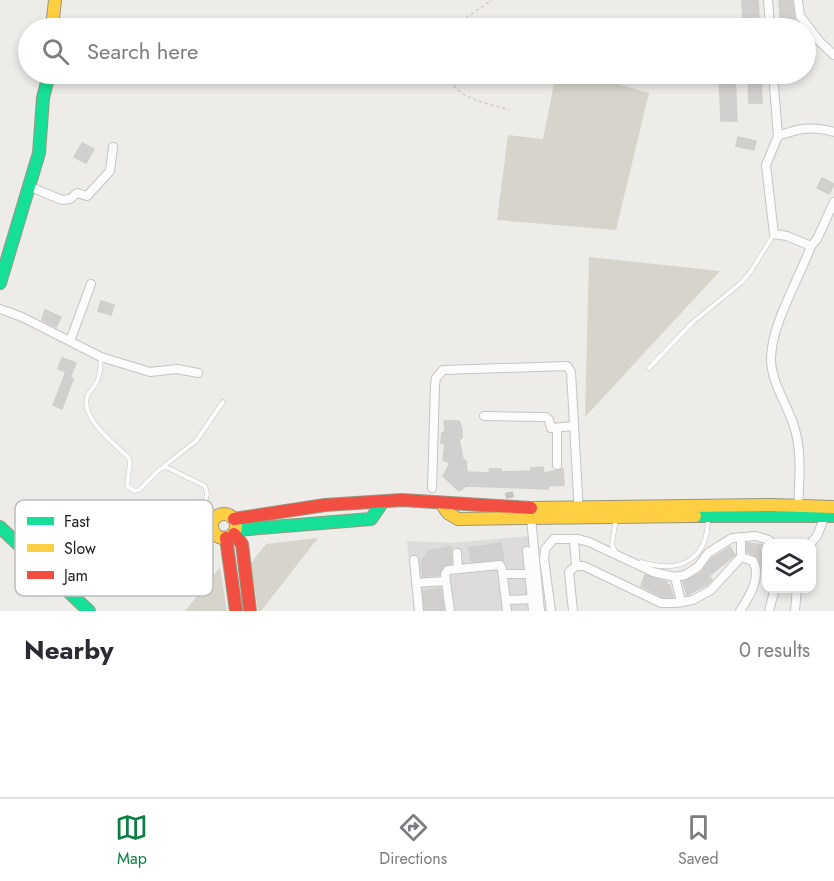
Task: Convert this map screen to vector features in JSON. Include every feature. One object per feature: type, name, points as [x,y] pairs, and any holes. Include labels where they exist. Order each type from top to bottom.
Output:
[{"type":"street","points":[[53,18],[55,0]]},
{"type":"street","points":[[768,0],[769,18]]},
{"type":"street","points":[[798,0],[802,18]]},
{"type":"street","points":[[816,37],[834,55]]},
{"type":"street","points":[[0,283],[39,153],[43,98],[46,84]]},
{"type":"street","points":[[775,84],[778,136],[766,165],[768,198],[774,234],[787,236],[811,246]]},
{"type":"street","points":[[778,136],[796,129],[815,128],[834,132]]},
{"type":"street","points":[[28,186],[62,200],[70,199],[77,193],[87,196],[111,171],[113,147]]},
{"type":"street","points":[[798,510],[800,451],[794,424],[779,390],[771,360],[777,325],[811,246],[834,202]]},
{"type":"street","points":[[70,341],[91,284]]},
{"type":"street","points":[[0,309],[22,317],[101,357],[150,372],[177,369],[198,373]]},
{"type":"street","points":[[432,488],[435,385],[436,378],[443,370],[567,366],[571,372],[579,512]]},
{"type":"street","points":[[484,416],[546,417],[551,428],[574,426]]},
{"type":"street","points":[[557,429],[557,465]]},
{"type":"street","points":[[213,532],[371,519],[382,503],[402,500],[441,503],[511,503],[616,517],[708,516],[834,507]]},
{"type":"street","points":[[441,503],[448,513],[458,519],[531,518],[579,512],[798,510],[829,516],[814,539]]},
{"type":"street","points":[[531,518],[540,611]]},
{"type":"street","points":[[0,527],[15,541]]},
{"type":"street","points":[[226,530],[242,544],[250,611]]},
{"type":"street","points":[[226,530],[236,611]]},
{"type":"street","points":[[551,611],[544,560],[545,549],[554,539],[574,540],[578,538],[653,572],[675,577],[685,575],[698,567],[708,553],[732,538],[756,536],[766,539]]},
{"type":"street","points":[[573,611],[569,572],[576,566],[584,566],[662,607],[693,600],[711,590],[741,557],[741,538]]},
{"type":"street","points":[[574,540],[576,566]]},
{"type":"street","points":[[526,551],[533,611]]},
{"type":"street","points":[[457,554],[458,569]]},
{"type":"street","points":[[740,611],[754,584],[756,571],[753,561],[741,557]]},
{"type":"street","points":[[414,560],[419,611]]},
{"type":"street","points":[[230,565],[244,564]]},
{"type":"street","points":[[450,611],[445,581],[445,574],[448,570],[500,565],[507,611]]},
{"type":"street","points":[[503,574],[530,574]]},
{"type":"street","points":[[675,577],[681,602]]},
{"type":"street","points":[[416,583],[445,581]]},
{"type":"street","points":[[769,611],[773,593]]},
{"type":"street","points":[[795,611],[797,593]]},
{"type":"street","points":[[73,596],[89,611]]},
{"type":"street","points":[[506,600],[532,599]]},
{"type":"lane","points":[[649,368],[692,323],[742,282],[774,234]]},
{"type":"lane","points":[[101,357],[97,381],[86,402],[91,417],[101,433],[128,457],[130,462],[127,486],[135,491],[196,441],[223,402]]},
{"type":"lane","points":[[163,467],[205,486],[206,500]]},
{"type":"lane","points":[[616,517],[612,545],[616,552],[645,564],[669,566],[683,565],[697,554],[704,545],[708,533],[708,516]]},
{"type":"path","points":[[465,18],[492,0]]},
{"type":"path","points":[[454,84],[460,92],[470,97],[509,110]]},
{"type":"shaded area","points":[[554,84],[618,84],[649,93],[616,230],[497,220],[508,135],[543,139]]},
{"type":"shaded area","points":[[589,257],[720,271],[585,417]]},
{"type":"shaded area","points":[[530,536],[537,611],[415,611],[407,541],[453,543]]},
{"type":"shaded area","points":[[318,538],[261,611],[258,611],[251,563],[266,544]]},
{"type":"shaded area","points":[[220,567],[227,611],[185,611],[197,596],[213,596],[213,576]]},
{"type":"building","points":[[742,0],[758,0],[759,18],[743,18]]},
{"type":"building","points":[[779,0],[792,0],[795,18],[780,18]]},
{"type":"building","points":[[719,84],[735,84],[737,121],[721,121]]},
{"type":"building","points":[[748,84],[761,84],[762,103],[749,103]]},
{"type":"building","points":[[738,137],[756,141],[754,150],[736,146]]},
{"type":"building","points":[[82,143],[94,149],[86,163],[74,157]]},
{"type":"building","points":[[822,178],[834,184],[829,194],[817,188]]},
{"type":"building","points":[[101,301],[114,305],[111,315],[98,311]]},
{"type":"building","points":[[45,310],[61,317],[56,327],[42,320]]},
{"type":"building","points":[[62,358],[76,363],[62,409],[53,405],[66,372],[58,369]]},
{"type":"building","points":[[444,421],[459,421],[462,438],[459,440],[467,472],[490,473],[489,469],[501,469],[501,472],[531,471],[531,468],[543,467],[544,473],[563,469],[564,485],[548,486],[548,489],[466,486],[459,491],[443,476],[450,463],[443,460],[445,444],[441,443],[442,433],[445,431]]},
{"type":"building","points":[[501,543],[504,560],[471,561],[469,548]]},
{"type":"building","points":[[747,543],[762,545],[762,569],[758,557],[747,552]]},
{"type":"building","points":[[451,547],[451,563],[443,566],[439,575],[423,576],[421,562],[429,551]]},
{"type":"building","points":[[730,547],[735,555],[709,576],[712,580],[707,585],[687,595],[683,582],[702,572],[712,558]]},
{"type":"building","points":[[645,575],[667,582],[673,597],[662,597],[641,586]]},
{"type":"building","points":[[440,588],[444,611],[425,611],[423,591]]},
{"type":"tunnel","points":[[509,492],[510,498]]},
{"type":"traffic: fast","points":[[0,283],[39,153],[43,98],[46,84]]},
{"type":"traffic: fast","points":[[236,530],[371,519],[382,503]]},
{"type":"traffic: fast","points":[[695,516],[834,516]]},
{"type":"traffic: fast","points":[[0,527],[15,541]]},
{"type":"traffic: fast","points":[[73,596],[89,611]]},
{"type":"traffic: slow","points":[[53,18],[55,0]]},
{"type":"traffic: slow","points":[[441,503],[448,513],[458,519],[695,516]]},
{"type":"traffic: slow","points":[[531,508],[772,505],[834,507]]},
{"type":"traffic: slow","points":[[213,521],[219,515],[229,515],[233,517],[236,526]]},
{"type":"traffic: slow","points":[[213,531],[219,537],[229,537],[233,535],[236,526]]},
{"type":"traffic: jam","points":[[234,519],[325,505],[402,500],[531,508]]},
{"type":"traffic: jam","points":[[234,534],[242,544],[250,611]]},
{"type":"traffic: jam","points":[[226,538],[236,611]]}]
